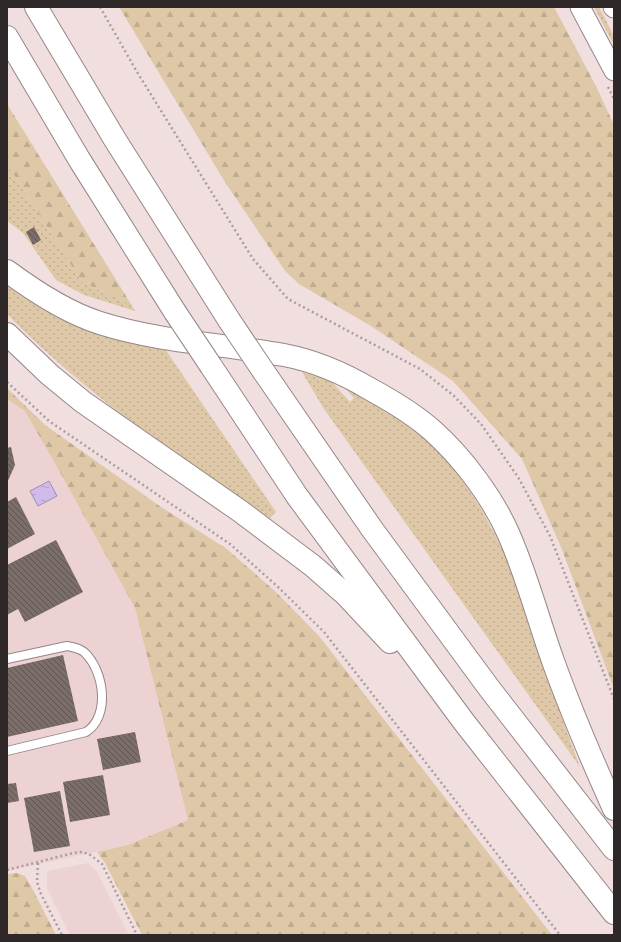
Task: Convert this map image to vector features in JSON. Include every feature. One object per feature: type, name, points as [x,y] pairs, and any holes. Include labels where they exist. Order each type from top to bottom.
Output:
[{"type":"highway","points":[[36,7],[122,150],[264,372],[377,536],[489,688],[614,849]]},
{"type":"highway","points":[[7,37],[79,159],[175,312],[297,496],[464,722],[614,914]]},
{"type":"highway","points":[[7,271],[24,284],[58,304],[97,322],[123,330],[150,336],[285,355],[320,364],[351,378],[392,401],[433,431],[465,464],[488,497],[508,533],[528,581],[545,640],[566,698],[614,809]]},
{"type":"highway","points":[[7,334],[50,375],[83,402],[240,511],[313,566],[346,595],[464,722]]},
{"type":"street","points":[[580,7],[614,70]]},
{"type":"lane","points":[[7,659],[67,646],[76,647],[84,652],[93,663],[100,681],[102,693],[100,714],[92,728],[86,732],[7,751]]},
{"type":"path","points":[[100,7],[137,72],[254,259],[288,300],[420,369],[453,395],[481,424],[518,476],[550,536],[614,700]]},
{"type":"path","points":[[7,382],[49,421],[230,544],[278,587],[324,632],[560,935]]},
{"type":"path","points":[[7,870],[73,853],[81,852],[89,854],[102,864],[138,935]]},
{"type":"path","points":[[38,862],[37,882],[41,894],[62,935]]},
{"type":"shaded area","points":[[7,397],[25,410],[135,608],[188,820],[128,845],[7,871]]},
{"type":"shaded area","points":[[88,863],[96,870],[129,935],[70,935],[47,889],[47,871]]},
{"type":"green space","points":[[119,7],[554,7],[596,86],[614,125],[614,689],[561,547],[522,459],[453,381],[371,326],[299,284],[285,271],[225,182]]},
{"type":"green space","points":[[594,7],[599,7],[614,36],[614,45]]},
{"type":"green space","points":[[7,104],[131,304],[82,282],[7,164]]},
{"type":"green space","points":[[7,164],[82,282],[131,304],[135,311],[84,295],[56,280],[23,233],[7,221]]},
{"type":"green space","points":[[7,286],[44,310],[100,335],[133,344],[165,349],[276,512],[270,518],[188,463],[140,429],[71,374],[38,345],[7,314]]},
{"type":"green space","points":[[302,372],[331,381],[350,402],[354,398],[341,384],[409,424],[427,440],[459,475],[480,507],[513,572],[530,631],[580,767],[324,409]]},
{"type":"green space","points":[[7,388],[45,425],[161,507],[227,549],[275,591],[319,636],[552,935],[142,935],[105,863],[97,852],[128,845],[188,820],[135,608],[25,411],[7,399]]},
{"type":"green space","points":[[17,873],[25,876],[56,935],[7,935],[7,874]]},
{"type":"water","points":[[49,481],[57,496],[38,506],[30,491]]},
{"type":"building","points":[[34,227],[41,240],[33,245],[26,232]]},
{"type":"building","points":[[11,447],[15,465],[7,483],[7,448]]},
{"type":"building","points":[[16,497],[35,534],[7,549],[7,502]]},
{"type":"building","points":[[56,540],[83,592],[25,622],[18,609],[7,615],[7,565]]},
{"type":"building","points":[[63,655],[78,721],[7,737],[7,668]]},
{"type":"building","points":[[135,732],[141,762],[103,770],[97,739]]},
{"type":"building","points":[[103,775],[110,815],[70,822],[63,782]]},
{"type":"building","points":[[16,783],[19,801],[7,803],[7,784]]},
{"type":"building","points":[[60,791],[70,846],[34,852],[24,798]]}]
